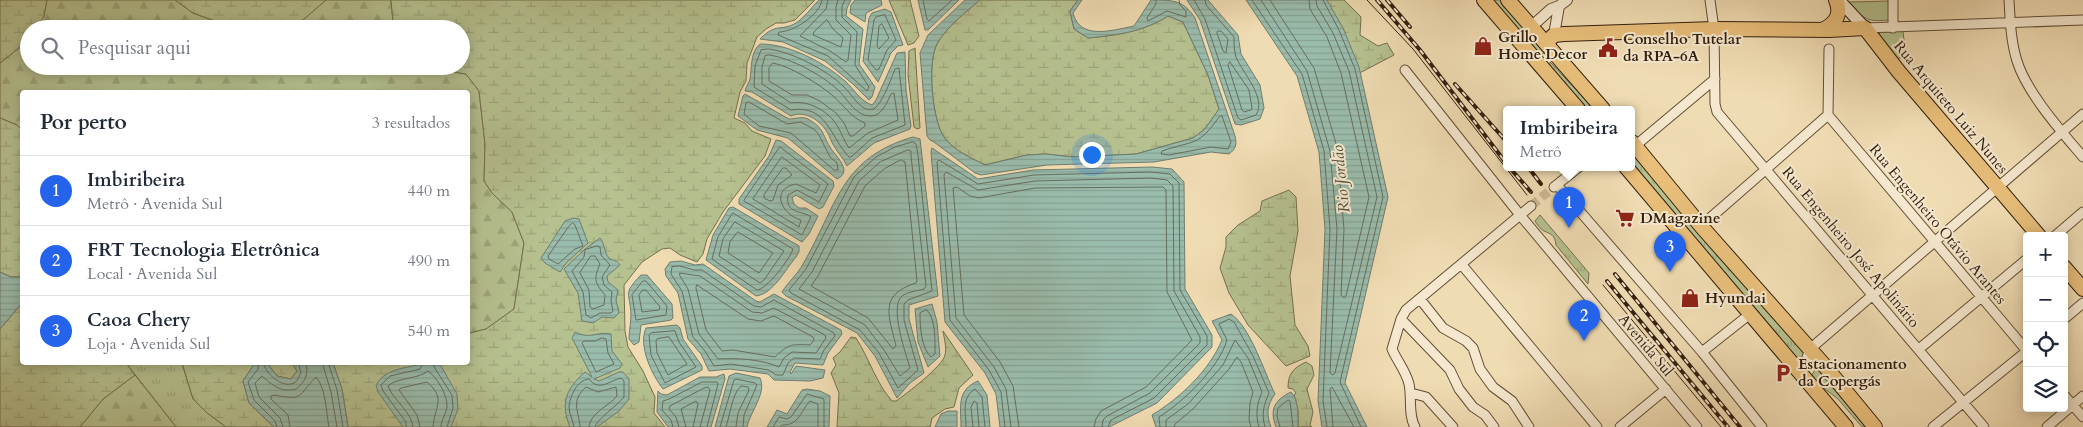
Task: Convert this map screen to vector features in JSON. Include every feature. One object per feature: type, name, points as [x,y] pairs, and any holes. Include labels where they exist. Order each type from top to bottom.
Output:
[{"type":"main road","points":[[1484,0],[1575,106]]},
{"type":"main road","points":[[1508,0],[1531,27],[1550,39],[1601,106]]},
{"type":"main road","points":[[1822,30],[1833,24],[1836,19],[1839,8],[1837,0]]},
{"type":"main road","name":"Rua Arquiteto Luiz Nunes","points":[[1837,0],[1865,28],[1899,72],[2036,232]]},
{"type":"main road","points":[[1550,39],[1714,30],[1865,28]]},
{"type":"main road","points":[[1545,71],[1550,39]]},
{"type":"main road","points":[[1635,146],[1701,226],[1875,427]]},
{"type":"main road","points":[[1629,171],[1846,427]]},
{"type":"main road","points":[[2068,272],[2083,289]]},
{"type":"main road","points":[[1819,395],[1842,411],[1856,427]]},
{"type":"street","name":"Rua Engenheiro José Apolinário","points":[[1710,0],[1714,30],[1717,112],[1767,168],[1871,295],[1984,427]]},
{"type":"street","points":[[1893,0],[1893,28]]},
{"type":"street","points":[[2009,0],[2010,24],[2017,61],[2024,76],[2061,132],[2083,157]]},
{"type":"street","points":[[1531,27],[1551,9],[1563,3]]},
{"type":"street","points":[[1550,39],[1563,3]]},
{"type":"street","points":[[1865,28],[2083,20]]},
{"type":"street","points":[[1701,226],[1828,115],[1829,49]]},
{"type":"street","name":"Avenida Sul","points":[[1406,70],[1520,215],[1697,427]]},
{"type":"street","points":[[1635,142],[1715,79]]},
{"type":"street","points":[[1801,374],[1810,350],[1871,295],[2083,114]]},
{"type":"street","name":"Rua Engenheiro Otávio Arantes","points":[[1828,115],[2023,346]]},
{"type":"street","points":[[1574,171],[1555,186],[1702,352],[1762,427]]},
{"type":"street","points":[[1415,427],[1411,418],[1411,392],[1408,378],[1392,349],[1401,319],[1406,310],[1531,206]]},
{"type":"street","points":[[2060,232],[2083,212]]},
{"type":"street","points":[[1919,350],[1980,296],[2023,262]]},
{"type":"street","points":[[1462,264],[1597,427]]},
{"type":"street","points":[[1420,299],[1443,328],[1466,341],[1472,348],[1480,369],[1494,387],[1512,401],[1529,427]]},
{"type":"street","points":[[2068,316],[2083,303]]},
{"type":"street","points":[[1702,352],[1750,314]]},
{"type":"street","points":[[1401,319],[1431,353],[1450,370],[1459,389],[1473,407],[1485,415],[1494,427]]},
{"type":"street","points":[[1933,427],[2023,354]]},
{"type":"street","points":[[1620,427],[1666,389]]},
{"type":"street","points":[[1411,392],[1426,397],[1453,427]]},
{"type":"street","points":[[2047,427],[2083,396]]},
{"type":"street","points":[[1412,407],[1426,397]]},
{"type":"street","points":[[2068,400],[2083,417]]},
{"type":"green space","points":[[0,0],[47,0],[42,20],[20,20],[20,47],[0,63]]},
{"type":"green space","points":[[47,0],[175,0],[193,13],[212,20],[42,20]]},
{"type":"green space","points":[[175,0],[326,0],[303,20],[212,20],[193,13]]},
{"type":"green space","points":[[326,0],[391,0],[393,20],[303,20]]},
{"type":"green space","points":[[391,0],[815,0],[795,20],[776,23],[757,37],[747,63],[746,81],[740,92],[734,118],[745,123],[752,131],[771,139],[765,156],[723,212],[707,239],[703,254],[697,262],[680,255],[670,248],[662,249],[642,262],[624,285],[625,331],[628,347],[643,371],[655,397],[654,413],[665,427],[348,427],[342,389],[334,365],[470,365],[470,333],[486,329],[514,309],[524,243],[512,212],[492,193],[484,181],[485,144],[479,91],[467,75],[470,75],[470,20],[393,20]]},
{"type":"green space","points":[[889,0],[910,0],[919,36],[914,43],[908,45]]},
{"type":"green space","points":[[980,0],[1078,0],[1070,11],[1074,29],[1088,38],[1139,29],[1168,16],[1183,22],[1208,75],[1219,109],[1205,129],[1193,138],[1136,154],[1073,157],[1046,154],[1027,155],[985,165],[957,150],[944,137],[936,118],[932,91],[932,64],[937,44],[946,31]]},
{"type":"green space","points":[[1309,0],[1344,0],[1361,17],[1360,35],[1378,46],[1387,43],[1394,55],[1352,77]]},
{"type":"green space","points":[[1492,0],[1503,0],[1547,51],[1541,55]]},
{"type":"green space","points":[[1889,1],[1889,20],[1870,20],[1862,16],[1849,2]]},
{"type":"green space","points":[[1903,31],[1906,58],[1896,58],[1878,35],[1881,32]]},
{"type":"green space","points":[[20,47],[20,75],[467,75],[479,91],[485,144],[484,181],[492,193],[512,212],[524,243],[514,309],[486,329],[470,333],[470,90],[20,90],[20,128],[0,118],[0,63]]},
{"type":"green space","points":[[915,48],[920,128],[917,129],[914,127],[908,75],[909,51]]},
{"type":"green space","points":[[1550,62],[1591,106],[1579,106],[1549,71]]},
{"type":"green space","points":[[0,118],[20,128],[20,277],[11,277],[0,272]]},
{"type":"green space","points":[[1635,152],[1807,352],[1801,367],[1635,171]]},
{"type":"green space","points":[[1289,190],[1296,197],[1298,231],[1290,276],[1295,325],[1308,346],[1310,356],[1286,366],[1248,325],[1229,293],[1220,268],[1226,247],[1226,237],[1238,225],[1260,211],[1262,201]]},
{"type":"green space","points":[[1540,215],[1589,273],[1588,284],[1556,245],[1554,237],[1537,224],[1535,221]]},
{"type":"green space","points":[[20,305],[20,365],[128,365],[135,375],[103,399],[80,427],[0,427],[0,329]]},
{"type":"green space","points":[[943,331],[973,375],[959,388],[954,407],[945,409],[932,418],[930,427],[837,427],[839,393],[831,373],[836,365],[833,358],[851,337],[856,338],[886,394],[892,401],[896,401],[924,380],[943,360],[946,349]]},
{"type":"green space","points":[[1306,362],[1312,366],[1314,375],[1307,389],[1313,412],[1310,425],[1312,427],[1298,427],[1298,410],[1294,395],[1296,393],[1293,389],[1288,388],[1288,383],[1292,372]]},
{"type":"green space","points":[[128,365],[183,365],[193,399],[206,412],[226,427],[176,427]]},
{"type":"green space","points":[[183,365],[253,365],[243,381],[249,403],[274,427],[226,427],[206,412],[193,399]]},
{"type":"green space","points":[[269,365],[293,365],[297,371],[291,379],[277,376]]},
{"type":"green space","points":[[1816,368],[1866,427],[1862,427],[1838,399],[1816,382],[1812,375]]},
{"type":"green space","points":[[135,375],[176,427],[80,427],[103,399]]},
{"type":"water","points":[[819,0],[851,0],[846,16],[863,29],[859,64],[875,87],[869,100],[825,61],[783,42],[760,39],[775,29],[791,26],[796,23]]},
{"type":"water","points":[[855,0],[881,0],[882,5],[866,13],[865,22],[850,13],[851,5]]},
{"type":"water","points":[[918,0],[959,0],[928,30],[925,30]]},
{"type":"water","points":[[965,0],[980,0],[941,37],[934,52],[932,64],[932,91],[936,118],[944,137],[957,150],[985,165],[1027,155],[1046,154],[1073,157],[1136,154],[1193,138],[1205,129],[1219,109],[1208,75],[1183,22],[1168,16],[1139,29],[1088,38],[1074,29],[1070,11],[1078,0],[1082,0],[1073,13],[1077,22],[1083,27],[1098,32],[1134,26],[1151,0],[1177,2],[1191,12],[1195,18],[1235,136],[1235,148],[1229,154],[1211,152],[1154,162],[1047,165],[981,175],[975,173],[927,136],[920,53],[928,35]]},
{"type":"water","points":[[1187,0],[1208,0],[1238,35],[1241,54],[1260,85],[1264,108],[1260,119],[1241,125],[1235,124],[1200,20]]},
{"type":"water","name":"Rio Jordão","points":[[1246,0],[1327,0],[1343,28],[1359,67],[1388,197],[1345,383],[1367,427],[1322,427],[1318,401],[1325,229],[1319,152],[1297,76]]},
{"type":"water","points":[[885,9],[891,12],[903,45],[898,46],[891,53],[878,82],[863,61],[869,18],[872,13]]},
{"type":"water","points":[[760,44],[783,47],[806,55],[827,67],[848,84],[861,98],[872,105],[897,53],[905,52],[910,129],[874,143],[847,166],[827,132],[812,117],[802,114],[791,116],[752,92],[745,91],[750,79],[754,51]]},
{"type":"water","points":[[745,94],[789,119],[805,118],[817,125],[842,163],[844,172],[842,176],[837,179],[788,138],[757,130],[738,116]]},
{"type":"water","points":[[913,137],[920,139],[938,296],[909,305],[909,319],[924,373],[910,383],[897,398],[875,356],[857,333],[786,296],[782,292],[801,268],[833,204],[855,171],[870,158],[889,146]]},
{"type":"water","points":[[776,140],[781,141],[833,181],[834,186],[823,207],[819,209],[796,195],[792,198],[794,204],[799,208],[806,208],[818,216],[809,234],[802,242],[739,204],[739,199],[769,156]]},
{"type":"water","points":[[932,148],[978,179],[1033,170],[1152,167],[1172,169],[1184,182],[1185,289],[1212,335],[1212,347],[1157,403],[1109,427],[1000,427],[996,394],[985,373],[945,322]]},
{"type":"water","points":[[733,207],[799,246],[799,252],[783,275],[768,291],[756,296],[706,260],[713,235],[729,208]]},
{"type":"water","points":[[573,218],[579,219],[588,243],[567,262],[560,272],[545,263],[541,258],[565,221]]},
{"type":"water","points":[[600,238],[607,256],[620,265],[607,276],[608,282],[618,290],[616,300],[619,313],[614,318],[602,317],[593,323],[582,321],[578,293],[564,269]]},
{"type":"water","points":[[681,261],[695,265],[703,264],[756,301],[760,302],[774,294],[841,330],[842,334],[828,353],[823,365],[795,363],[790,372],[791,374],[796,366],[825,370],[823,378],[810,381],[774,380],[768,374],[730,369],[709,371],[701,354],[688,339],[678,293],[666,276],[665,269],[670,262]]},
{"type":"water","points":[[0,272],[11,277],[20,277],[20,305],[0,329]]},
{"type":"water","points":[[641,275],[647,275],[672,304],[673,318],[671,320],[641,325],[639,342],[634,345],[629,339],[631,315],[629,290]]},
{"type":"water","points":[[932,304],[937,322],[940,356],[928,367],[918,342],[915,309]]},
{"type":"water","points":[[1231,314],[1245,329],[1275,394],[1268,410],[1271,427],[1156,427],[1152,415],[1193,383],[1210,362],[1222,340],[1212,321]]},
{"type":"water","points":[[677,325],[680,328],[683,339],[702,366],[702,370],[663,389],[647,360],[644,335],[646,328]]},
{"type":"water","points":[[575,332],[585,335],[611,334],[612,351],[622,364],[620,368],[594,379],[599,381],[623,372],[629,379],[629,399],[619,411],[597,427],[570,427],[565,411],[567,397],[573,384],[585,372],[592,377],[572,338]]},
{"type":"water","points":[[269,365],[277,376],[291,379],[297,371],[293,365],[334,365],[342,389],[348,427],[274,427],[249,403],[243,381],[253,366]]},
{"type":"water","points":[[416,365],[441,366],[457,394],[458,409],[451,427],[403,427],[378,392],[376,385],[385,375]]},
{"type":"water","points":[[736,373],[760,378],[762,384],[760,396],[747,427],[715,427],[729,376]]},
{"type":"water","points":[[724,374],[725,379],[711,427],[668,427],[657,412],[658,391],[661,394],[667,395],[700,377],[716,377]]},
{"type":"water","points":[[978,381],[987,395],[990,427],[961,427],[961,400],[963,394],[966,389]]},
{"type":"water","points":[[802,390],[820,391],[830,396],[829,427],[767,427],[777,410],[787,414]]},
{"type":"water","points":[[1291,392],[1297,404],[1298,427],[1276,427],[1273,410],[1281,398]]},
{"type":"water","points":[[948,411],[957,411],[957,427],[935,427],[941,414]]},
{"type":"tunnel","points":[[1531,206],[1554,187]]},
{"type":"tram line","points":[[1367,0],[1413,49],[1503,164]]},
{"type":"tram line","points":[[1508,171],[1527,195]]},
{"type":"tram line","points":[[1603,285],[1721,427]]},
{"type":"railway","points":[[1377,0],[1420,50],[1503,159]]},
{"type":"railway","points":[[1387,0],[1410,27]]},
{"type":"railway","points":[[1455,84],[1503,138]]},
{"type":"railway","points":[[1513,171],[1531,192]]},
{"type":"railway","points":[[1531,171],[1541,184]]},
{"type":"railway","points":[[1615,274],[1740,427]]},
{"type":"railway","points":[[1607,281],[1728,427]]},
{"type":"place","name":"Grillo Home Decor","points":[[1483,46]]},
{"type":"place","name":"Conselho Tutelar da RPA-6A","points":[[1608,48]]},
{"type":"place","name":"DMagazine","points":[[1625,218]]},
{"type":"place","name":"Imbiribeira","points":[[1569,228]]},
{"type":"place","name":"Caoa Chery","points":[[1670,272]]},
{"type":"place","name":"Hyundai","points":[[1690,298]]},
{"type":"place","name":"FRT Tecnologia Eletrônica","points":[[1584,341]]},
{"type":"place","name":"Estacionamento da Copergás","points":[[1783,373]]}]
